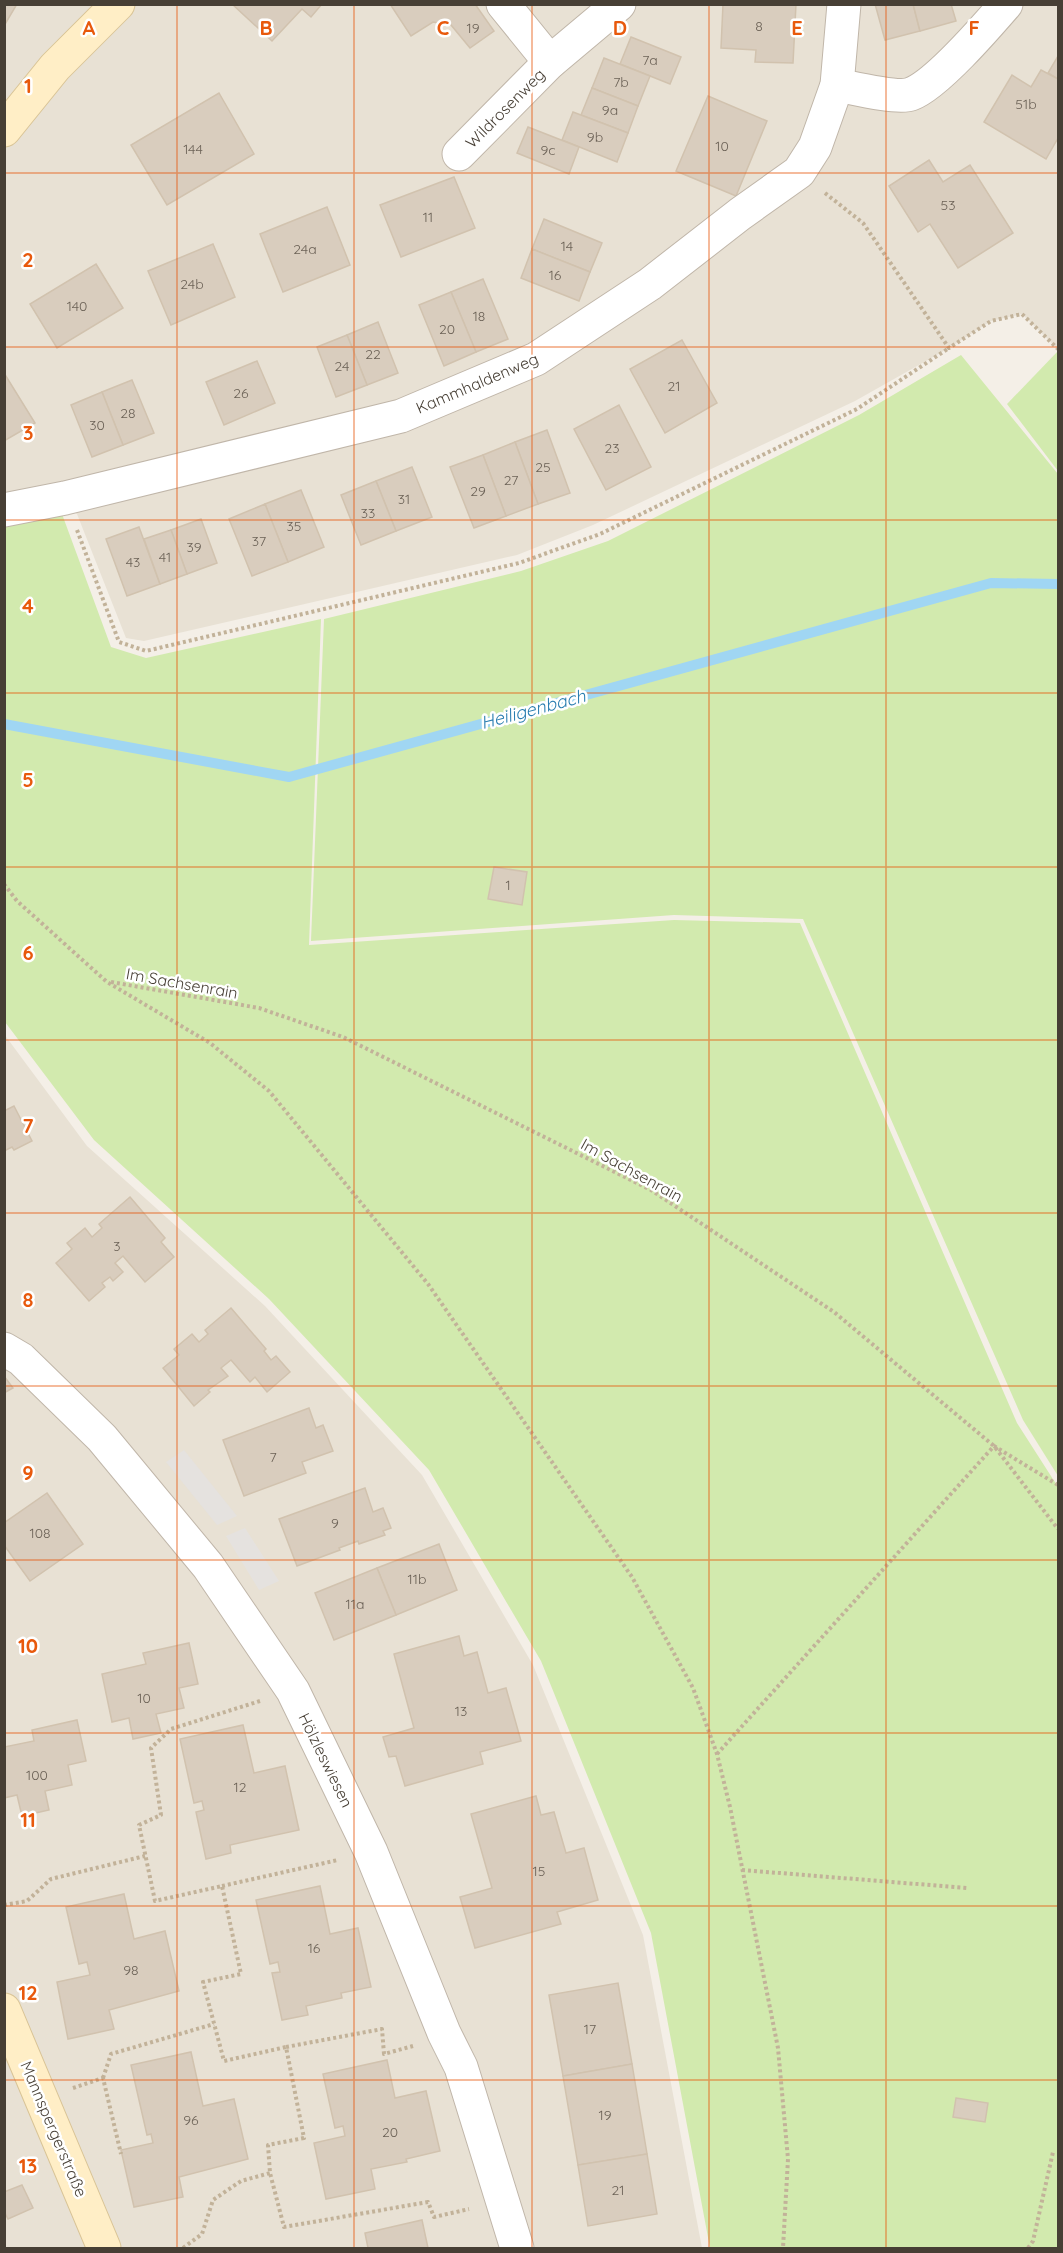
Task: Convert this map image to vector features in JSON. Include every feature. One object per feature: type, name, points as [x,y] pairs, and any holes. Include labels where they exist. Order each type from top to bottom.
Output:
[{"type":"street","points":[[4,130],[55,67],[118,4]]},
{"type":"street","name":"Wildrosenweg","points":[[503,4],[550,62]]},
{"type":"street","name":"Wildrosenweg","points":[[459,154],[550,62],[620,4]]},
{"type":"street","name":"Kammhaldenweg","points":[[4,510],[64,498],[401,416],[536,358],[650,285],[740,214],[799,172],[814,147],[837,86],[844,4]]},
{"type":"street","points":[[837,86],[878,93],[911,94],[935,78],[1006,4]]},
{"type":"street","name":"Hölzleswiesen","points":[[4,1349],[21,1359],[102,1438],[208,1566],[293,1691],[371,1852],[444,2033],[461,2067],[517,2248]]},
{"type":"street","name":"Mannspergerstraße","points":[[4,2010],[104,2248]]},
{"type":"path","points":[[799,172],[864,224],[949,348]]},
{"type":"path","points":[[64,498],[119,642],[146,651],[519,563],[600,534],[857,409],[991,321],[1022,314],[1059,349]]},
{"type":"path","points":[[4,884],[17,901],[107,982],[210,1043],[269,1091],[428,1284],[632,1578],[693,1688],[717,1754],[778,2048],[788,2159],[783,2248]]},
{"type":"path","name":"Im Sachsenrain","points":[[107,982],[259,1008],[344,1037],[651,1190],[834,1312],[994,1446],[1059,1529]]},
{"type":"path","points":[[717,1754],[994,1446],[1059,1485]]},
{"type":"path","points":[[256,1702],[171,1729],[150,1748],[161,1815],[139,1825],[155,1901],[321,1864]]},
{"type":"path","points":[[4,1905],[27,1901],[51,1879],[145,1856]]},
{"type":"path","points":[[742,1870],[967,1888]]},
{"type":"path","points":[[222,1886],[241,1974],[203,1982],[224,2061],[382,2029],[384,2054],[420,2044]]},
{"type":"path","points":[[121,2154],[103,2078],[111,2054],[214,2024]]},
{"type":"path","points":[[286,2047],[304,2138],[268,2145],[270,2173],[284,2227],[428,2202],[434,2217],[502,2201]]},
{"type":"path","points":[[41,2099],[103,2078]]},
{"type":"path","points":[[1028,2248],[1033,2241],[1053,2152]]},
{"type":"path","points":[[183,2248],[202,2234],[213,2200],[241,2181],[270,2173]]},
{"type":"shaded area","points":[[5,5],[1058,5],[1058,349],[1022,314],[991,321],[949,348],[855,401],[593,525],[517,555],[144,641],[126,638],[77,514],[47,489],[5,493]]},
{"type":"shaded area","points":[[4,1034],[87,1146],[265,1306],[422,1475],[533,1665],[643,1935],[702,2248],[5,2248]]},
{"type":"shaded area","points":[[184,1450],[237,1516],[217,1525],[166,1462]]},
{"type":"shaded area","points":[[245,1528],[279,1581],[259,1590],[226,1536]]},
{"type":"green space","points":[[1058,351],[1058,471],[1007,404]]},
{"type":"green space","points":[[961,355],[1058,474],[1058,1476],[1023,1420],[803,919],[674,915],[311,941],[324,619],[521,571],[608,541],[859,415]]},
{"type":"green space","points":[[62,514],[111,647],[146,658],[321,619],[309,945],[674,920],[800,923],[1017,1423],[1058,1487],[1058,2248],[710,2248],[651,1933],[541,1661],[429,1470],[269,1299],[94,1140],[5,1022],[5,523]]},
{"type":"building","points":[[4,4],[17,4],[4,26]]},
{"type":"building","points":[[232,4],[322,4],[311,17],[302,9],[272,41]]},
{"type":"building","points":[[390,4],[475,4],[494,31],[470,48],[451,25],[433,22],[411,36]]},
{"type":"building","points":[[723,4],[796,4],[793,63],[755,62],[756,50],[721,48]]},
{"type":"building","points":[[875,4],[913,4],[920,31],[885,40]]},
{"type":"building","points":[[913,4],[951,4],[956,21],[920,31]]},
{"type":"building","points":[[631,37],[681,57],[670,84],[620,64]]},
{"type":"building","points":[[1058,56],[1058,79],[1048,73]]},
{"type":"building","points":[[604,58],[650,76],[638,106],[592,88]]},
{"type":"building","points":[[1041,70],[1058,79],[1058,138],[1046,159],[984,122],[1012,75],[1031,87]]},
{"type":"building","points":[[592,88],[638,106],[628,133],[581,115]]},
{"type":"building","points":[[219,93],[254,154],[167,205],[131,145]]},
{"type":"building","points":[[708,96],[767,121],[736,196],[676,171]]},
{"type":"building","points":[[573,112],[628,133],[617,162],[562,140]]},
{"type":"building","points":[[528,127],[579,147],[569,174],[517,153]]},
{"type":"building","points":[[929,160],[943,182],[970,165],[1013,233],[958,268],[930,224],[918,232],[889,186]]},
{"type":"building","points":[[454,177],[475,228],[401,257],[380,205]]},
{"type":"building","points":[[327,207],[350,265],[283,292],[260,234]]},
{"type":"building","points":[[544,219],[602,243],[590,272],[532,249]]},
{"type":"building","points":[[213,244],[235,297],[171,325],[148,271]]},
{"type":"building","points":[[532,249],[590,272],[579,301],[521,278]]},
{"type":"building","points":[[96,264],[123,308],[57,348],[30,304]]},
{"type":"building","points":[[483,279],[508,339],[476,352],[451,292]]},
{"type":"building","points":[[451,292],[476,352],[444,366],[419,305]]},
{"type":"building","points":[[378,322],[398,373],[367,385],[347,335]]},
{"type":"building","points":[[347,335],[367,385],[336,397],[317,347]]},
{"type":"building","points":[[682,340],[717,403],[665,433],[630,369]]},
{"type":"building","points":[[257,361],[275,403],[224,425],[206,382]]},
{"type":"building","points":[[4,373],[35,423],[4,441]]},
{"type":"building","points":[[132,380],[154,433],[123,445],[102,392]]},
{"type":"building","points":[[102,392],[123,445],[92,457],[71,405]]},
{"type":"building","points":[[619,405],[651,467],[606,490],[574,429]]},
{"type":"building","points":[[547,430],[570,493],[538,504],[515,442]]},
{"type":"building","points":[[515,442],[538,504],[506,516],[483,455]]},
{"type":"building","points":[[483,455],[506,516],[474,528],[450,467]]},
{"type":"building","points":[[412,467],[432,517],[396,531],[376,481]]},
{"type":"building","points":[[376,481],[396,531],[361,545],[341,495]]},
{"type":"building","points":[[301,490],[324,547],[288,562],[265,504]]},
{"type":"building","points":[[265,504],[288,562],[252,576],[229,519]]},
{"type":"building","points":[[201,519],[217,563],[187,574],[171,530]]},
{"type":"building","points":[[139,527],[160,584],[127,596],[106,539]]},
{"type":"building","points":[[171,530],[187,574],[160,584],[144,539]]},
{"type":"building","points":[[494,867],[527,872],[522,905],[488,899]]},
{"type":"building","points":[[14,1106],[32,1141],[14,1150],[12,1147],[4,1151],[4,1111]]},
{"type":"building","points":[[130,1197],[165,1238],[161,1242],[174,1257],[145,1282],[123,1256],[115,1263],[123,1272],[113,1281],[110,1277],[102,1283],[105,1287],[89,1301],[56,1263],[72,1249],[67,1243],[85,1228],[92,1237],[102,1228],[99,1224]]},
{"type":"building","points":[[231,1308],[266,1349],[264,1351],[271,1360],[276,1356],[290,1372],[267,1392],[255,1377],[250,1382],[231,1360],[221,1368],[228,1376],[208,1390],[210,1392],[194,1406],[163,1368],[179,1355],[174,1349],[192,1334],[199,1342],[208,1334],[205,1330]]},
{"type":"building","points":[[4,1376],[13,1388],[4,1393]]},
{"type":"building","points":[[309,1408],[316,1428],[323,1425],[333,1451],[302,1462],[306,1473],[244,1496],[223,1440]]},
{"type":"building","points":[[365,1488],[373,1512],[383,1508],[391,1528],[383,1531],[385,1535],[359,1544],[358,1541],[297,1566],[279,1519]]},
{"type":"building","points":[[47,1493],[83,1544],[30,1581],[4,1545],[4,1523]]},
{"type":"building","points":[[439,1544],[457,1590],[396,1615],[377,1568]]},
{"type":"building","points":[[377,1568],[396,1615],[334,1640],[315,1593]]},
{"type":"building","points":[[459,1636],[464,1656],[477,1652],[488,1693],[506,1688],[521,1741],[480,1752],[483,1764],[405,1786],[396,1756],[389,1757],[383,1737],[414,1728],[394,1654]]},
{"type":"building","points":[[189,1643],[198,1684],[179,1688],[184,1708],[156,1714],[161,1733],[133,1739],[129,1718],[112,1722],[102,1674],[146,1664],[143,1653]]},
{"type":"building","points":[[77,1720],[86,1761],[68,1765],[72,1785],[45,1791],[49,1810],[22,1816],[17,1795],[4,1798],[4,1747],[34,1741],[32,1730]]},
{"type":"building","points":[[243,1725],[254,1773],[285,1766],[299,1830],[230,1845],[231,1853],[206,1859],[196,1812],[204,1810],[202,1801],[194,1803],[180,1739]]},
{"type":"building","points":[[536,1796],[541,1815],[554,1812],[566,1853],[584,1848],[598,1900],[557,1912],[561,1924],[475,1948],[460,1897],[492,1888],[471,1814]]},
{"type":"building","points":[[320,1886],[330,1934],[358,1928],[371,1987],[341,1993],[342,1998],[306,2006],[308,2015],[282,2020],[272,1973],[280,1972],[278,1962],[270,1964],[256,1900]]},
{"type":"building","points":[[124,1894],[134,1939],[165,1931],[179,1991],[109,2010],[114,2029],[68,2039],[57,1982],[90,1975],[87,1962],[79,1964],[66,1907]]},
{"type":"building","points":[[618,1983],[632,2064],[563,2076],[549,1995]]},
{"type":"building","points":[[191,2052],[203,2106],[234,2099],[248,2159],[179,2177],[183,2197],[134,2207],[121,2150],[153,2143],[151,2134],[147,2135],[131,2065]]},
{"type":"building","points":[[387,2060],[395,2098],[426,2091],[440,2151],[406,2159],[407,2162],[371,2169],[375,2189],[326,2199],[314,2143],[345,2136],[343,2126],[335,2128],[323,2074]]},
{"type":"building","points":[[632,2064],[647,2154],[578,2165],[563,2076]]},
{"type":"building","points":[[956,2098],[988,2103],[985,2122],[953,2117]]},
{"type":"building","points":[[647,2154],[657,2214],[588,2226],[578,2165]]},
{"type":"building","points":[[22,2185],[33,2208],[8,2219],[4,2211],[4,2192]]},
{"type":"building","points":[[422,2220],[428,2248],[368,2248],[365,2233]]},
{"type":"waterway","name":"Heiligenbach","points":[[4,724],[289,777],[991,583],[1058,584]]}]
